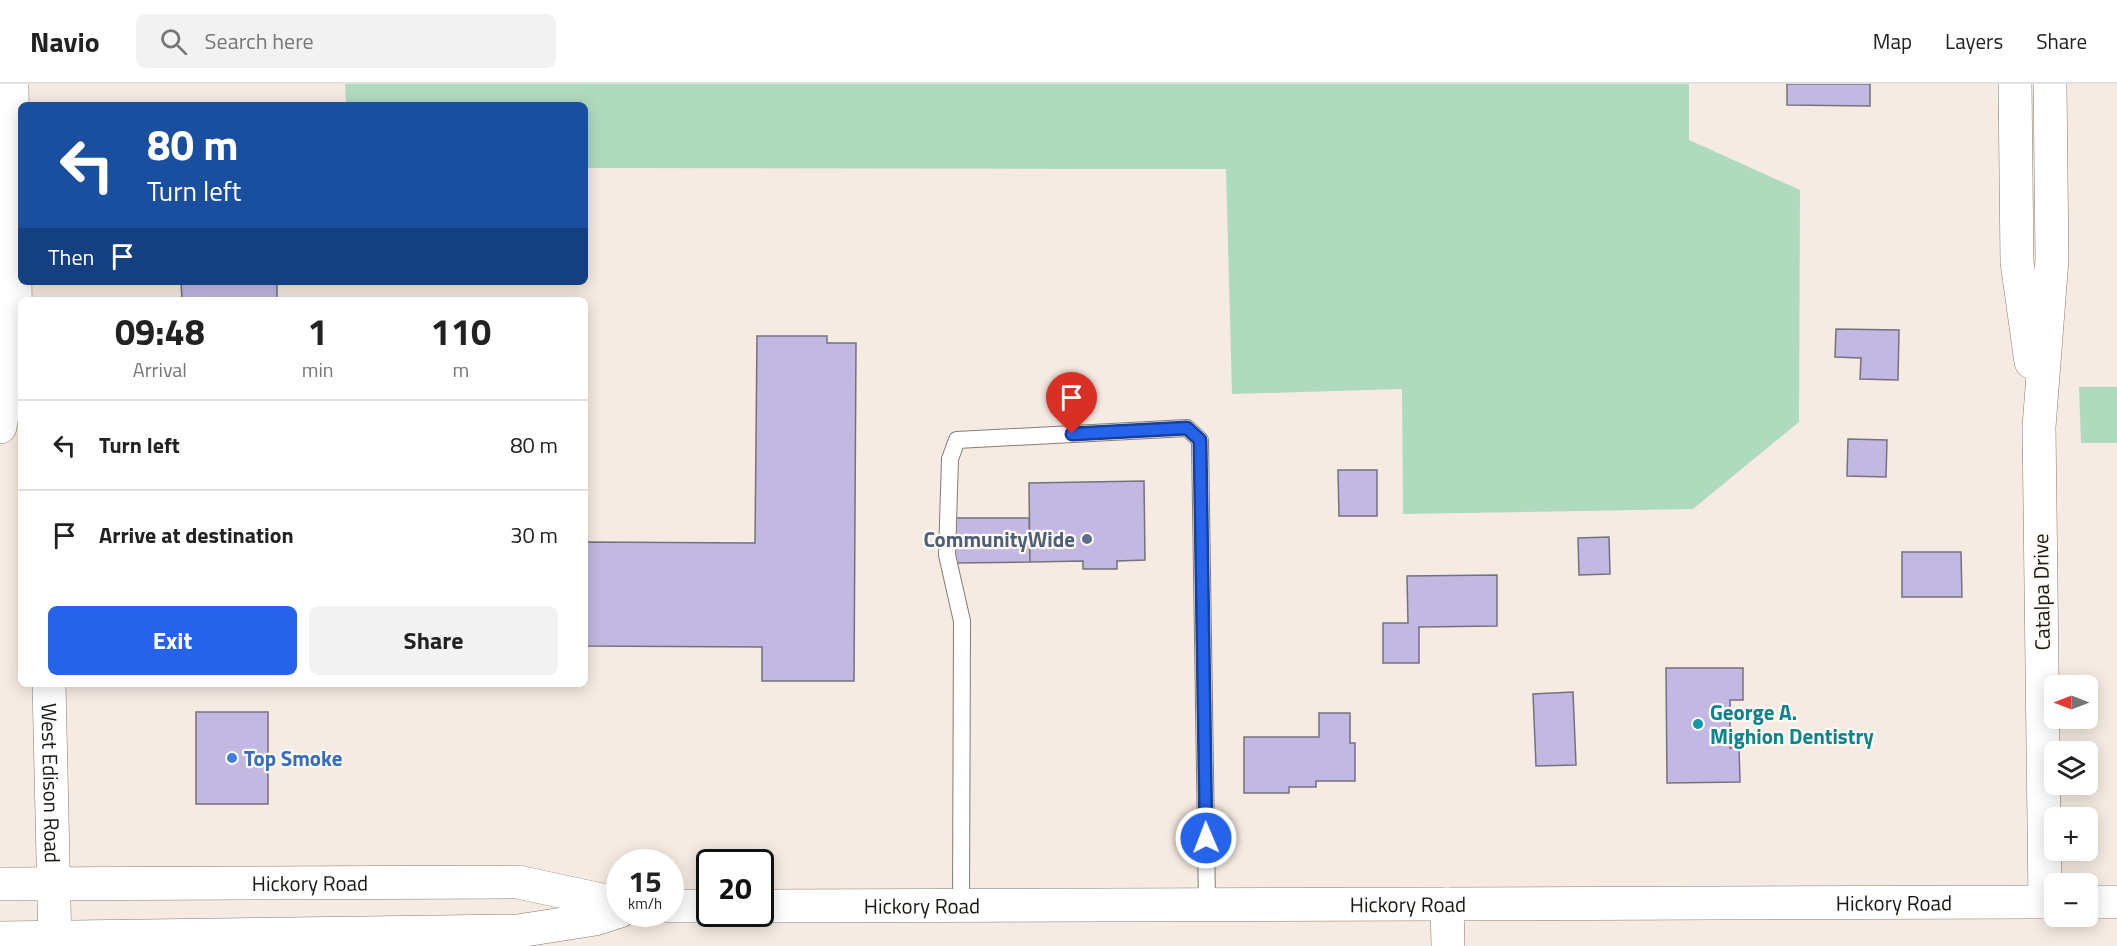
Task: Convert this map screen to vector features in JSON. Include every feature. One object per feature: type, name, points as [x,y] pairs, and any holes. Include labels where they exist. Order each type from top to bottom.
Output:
[{"type":"street","points":[[0,428],[18,355],[7,232],[12,84]]},
{"type":"street","name":"Catalpa Drive","points":[[2015,84],[2017,262],[2039,427]]},
{"type":"street","name":"Catalpa Drive","points":[[2049,873],[2039,427],[2052,259],[2050,84]]},
{"type":"street","name":"West Edison Road","points":[[49,687],[55,942]]},
{"type":"street","name":"Hickory Road","points":[[0,884],[518,882],[606,901]]},
{"type":"street","name":"Hickory Road","points":[[774,906],[2044,902]]},
{"type":"street","points":[[2098,902],[2117,902]]},
{"type":"street","points":[[1447,904],[1448,946]]},
{"type":"street","points":[[0,938],[55,942],[518,931],[595,919],[606,915]]},
{"type":"lane","points":[[961,905],[962,621],[947,555],[951,459],[957,440],[1187,428],[1200,440],[1207,904]]},
{"type":"green space","points":[[345,84],[1689,84],[1689,140],[1800,190],[1799,422],[1693,509],[1403,514],[1402,389],[1232,394],[1226,169],[588,168],[588,102],[346,102]]},
{"type":"green space","points":[[2079,387],[2117,387],[2117,443],[2081,443]]},
{"type":"building","points":[[1787,84],[1870,84],[1870,106],[1787,105]]},
{"type":"building","points":[[181,285],[277,285],[277,297],[182,297]]},
{"type":"building","points":[[1836,329],[1899,330],[1898,380],[1860,379],[1861,358],[1835,357]]},
{"type":"building","points":[[757,336],[827,336],[827,343],[856,343],[854,681],[762,681],[762,647],[588,646],[588,542],[755,543]]},
{"type":"building","points":[[1848,439],[1887,440],[1886,477],[1847,476]]},
{"type":"building","points":[[1338,470],[1377,470],[1377,516],[1339,516]]},
{"type":"building","name":"CommunityWide","points":[[1144,481],[1145,560],[1117,561],[1117,569],[1083,569],[1083,561],[1030,562],[1029,483]]},
{"type":"building","points":[[954,518],[1029,518],[1030,562],[955,563]]},
{"type":"building","points":[[1609,537],[1610,574],[1579,575],[1578,538]]},
{"type":"building","points":[[1902,552],[1961,552],[1962,597],[1902,597]]},
{"type":"building","points":[[1497,575],[1497,626],[1419,627],[1419,663],[1383,663],[1383,623],[1408,623],[1407,576]]},
{"type":"building","name":"George A. Mighion Dentistry","points":[[1666,668],[1743,668],[1743,700],[1730,700],[1730,748],[1739,748],[1740,782],[1667,783]]},
{"type":"building","points":[[1573,692],[1576,765],[1536,766],[1533,694]]},
{"type":"building","name":"Top Smoke","points":[[196,712],[268,712],[268,804],[196,804]]},
{"type":"building","points":[[1319,713],[1350,713],[1350,743],[1355,743],[1355,781],[1316,781],[1316,787],[1289,787],[1289,793],[1244,793],[1244,737],[1319,737]]},
{"type":"place","name":"CommunityWide","points":[[1087,539]]},
{"type":"place","name":"George A. Mighion Dentistry","points":[[1698,724]]},
{"type":"place","name":"Top Smoke","points":[[232,758]]},
{"type":"route","points":[[1072,434],[1187,428],[1200,440],[1206,838]]}]
